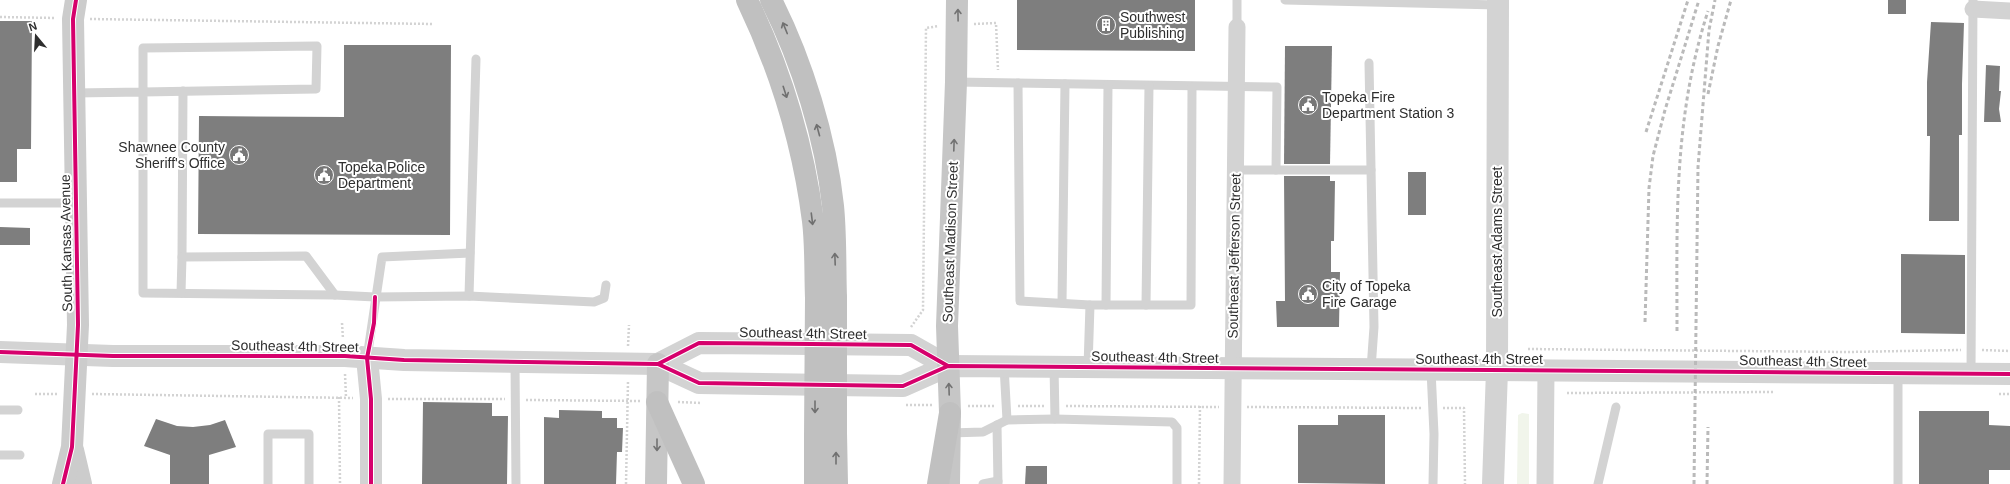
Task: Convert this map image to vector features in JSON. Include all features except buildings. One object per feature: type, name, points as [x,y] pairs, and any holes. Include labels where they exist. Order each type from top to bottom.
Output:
[{"type":"highway","points":[[747,0],[772,55],[792,115],[806,180],[826,298],[836,432],[837,484]]},
{"type":"highway","points":[[771,0],[796,57],[817,125],[827,169],[833,207],[815,436],[815,484]]},
{"type":"highway","points":[[657,402],[694,484]]},
{"type":"highway","points":[[938,484],[950,417]]},
{"type":"main road","name":"Southeast Madison Street","points":[[949,484],[950,417],[947,326],[958,0]]},
{"type":"main road","name":"South Kansas Avenue","points":[[63,484],[72,447],[78,326],[74,9]]},
{"type":"main road","points":[[656,484],[658,364]]},
{"type":"main road","name":"South Kansas Avenue","points":[[72,447],[81,484]]},
{"type":"street","name":"Southeast Adams Street","points":[[1493,484],[1497,370],[1498,2]]},
{"type":"street","points":[[1973,5],[2010,11]]},
{"type":"street","name":"Southeast Jefferson Street","points":[[1232,484],[1232,368],[1237,27]]},
{"type":"street","name":"Southeast 4th Street","points":[[658,364],[699,343],[911,346],[948,366]]},
{"type":"street","name":"Southeast 4th Street","points":[[0,352],[113,356],[337,356],[404,360],[658,364],[700,383],[903,386],[948,366],[2010,374]]},
{"type":"street","points":[[367,358],[371,399],[371,484]]},
{"type":"street","points":[[1545,484],[1546,371]]},
{"type":"lane","points":[[1237,0],[1237,27]]},
{"type":"lane","points":[[1285,0],[1498,2]]},
{"type":"lane","points":[[1971,374],[1973,350],[1973,5]]},
{"type":"lane","points":[[74,93],[143,92],[183,91],[316,89],[317,46],[143,48],[143,92],[143,293],[335,295],[375,297],[469,296],[594,302],[604,298],[606,285]]},
{"type":"lane","points":[[469,296],[476,59]]},
{"type":"lane","points":[[1369,64],[1374,334],[1371,369]]},
{"type":"lane","points":[[956,82],[1237,88],[1277,87],[1276,170]]},
{"type":"lane","points":[[1018,83],[1020,301],[1090,305],[1192,305],[1192,87]]},
{"type":"lane","points":[[1062,303],[1065,84]]},
{"type":"lane","points":[[1106,305],[1108,85]]},
{"type":"lane","points":[[1146,305],[1149,86]]},
{"type":"lane","points":[[181,294],[183,91]]},
{"type":"lane","points":[[1236,170],[1371,170]]},
{"type":"lane","points":[[0,203],[76,203]]},
{"type":"lane","points":[[367,358],[374,323],[375,297],[382,257],[470,253]]},
{"type":"lane","points":[[182,257],[306,256],[335,295]]},
{"type":"lane","points":[[1088,367],[1090,305]]},
{"type":"lane","points":[[515,362],[516,484]]},
{"type":"lane","points":[[1004,366],[1007,420]]},
{"type":"lane","points":[[1054,366],[1055,419]]},
{"type":"lane","points":[[1431,370],[1434,484]]},
{"type":"lane","points":[[1898,373],[1898,484]]},
{"type":"lane","points":[[1598,484],[1616,407]]},
{"type":"lane","points":[[0,410],[18,410]]},
{"type":"lane","points":[[950,417],[984,432],[1007,420],[1055,419],[1172,422],[1177,428],[1177,484]]},
{"type":"lane","points":[[983,484],[998,482],[997,425]]},
{"type":"lane","points":[[268,484],[268,434],[309,434],[309,484]]},
{"type":"lane","points":[[0,455],[20,455]]},
{"type":"path","points":[[0,17],[74,9],[433,24]]},
{"type":"path","points":[[911,346],[911,326],[923,310],[926,28]]},
{"type":"path","points":[[626,484],[628,324]]},
{"type":"path","points":[[1528,349],[1842,352],[1973,350],[2010,351]]},
{"type":"path","points":[[903,386],[901,405],[950,417],[1006,406],[1464,408],[1465,484]]},
{"type":"path","points":[[1567,393],[1776,392]]},
{"type":"path","points":[[35,394],[707,403]]},
{"type":"path","points":[[1994,394],[2010,394]]},
{"type":"path","points":[[339,397],[340,484]]},
{"type":"path","points":[[1199,484],[1200,406]]},
{"type":"shaded area","points":[[1522,413],[1529,414],[1529,484],[1517,484],[1518,415]]},
{"type":"railway","points":[[1646,132],[1688,0]]},
{"type":"railway","points":[[1645,322],[1649,188],[1653,156],[1665,110],[1699,0]]},
{"type":"railway","points":[[1694,484],[1698,167],[1709,30],[1715,0]]},
{"type":"railway","points":[[1708,94],[1718,46],[1731,0]]},
{"type":"railway","points":[[1677,331],[1679,170],[1688,91],[1708,11]]},
{"type":"railway","points":[[1707,484],[1708,427]]},
{"type":"cycle path","points":[[63,484],[72,447],[78,325],[73,19],[76,0]]},
{"type":"cycle path","points":[[371,484],[371,399],[367,358],[374,323],[375,297]]},
{"type":"cycle path","points":[[658,364],[699,343],[911,345],[948,366]]},
{"type":"cycle path","points":[[0,352],[113,356],[345,356],[404,360],[658,364],[699,383],[903,386],[948,366],[2010,374]]},
{"type":"place","name":"Southwest Publishing","points":[[1106,25]]},
{"type":"place","name":"Topeka Fire Department Station 3","points":[[1308,105]]},
{"type":"place","name":"Shawnee County Sheriff's Office","points":[[239,155]]},
{"type":"place","name":"Topeka Police Department","points":[[324,175]]},
{"type":"place","name":"City of Topeka Fire Garage","points":[[1308,294]]}]
